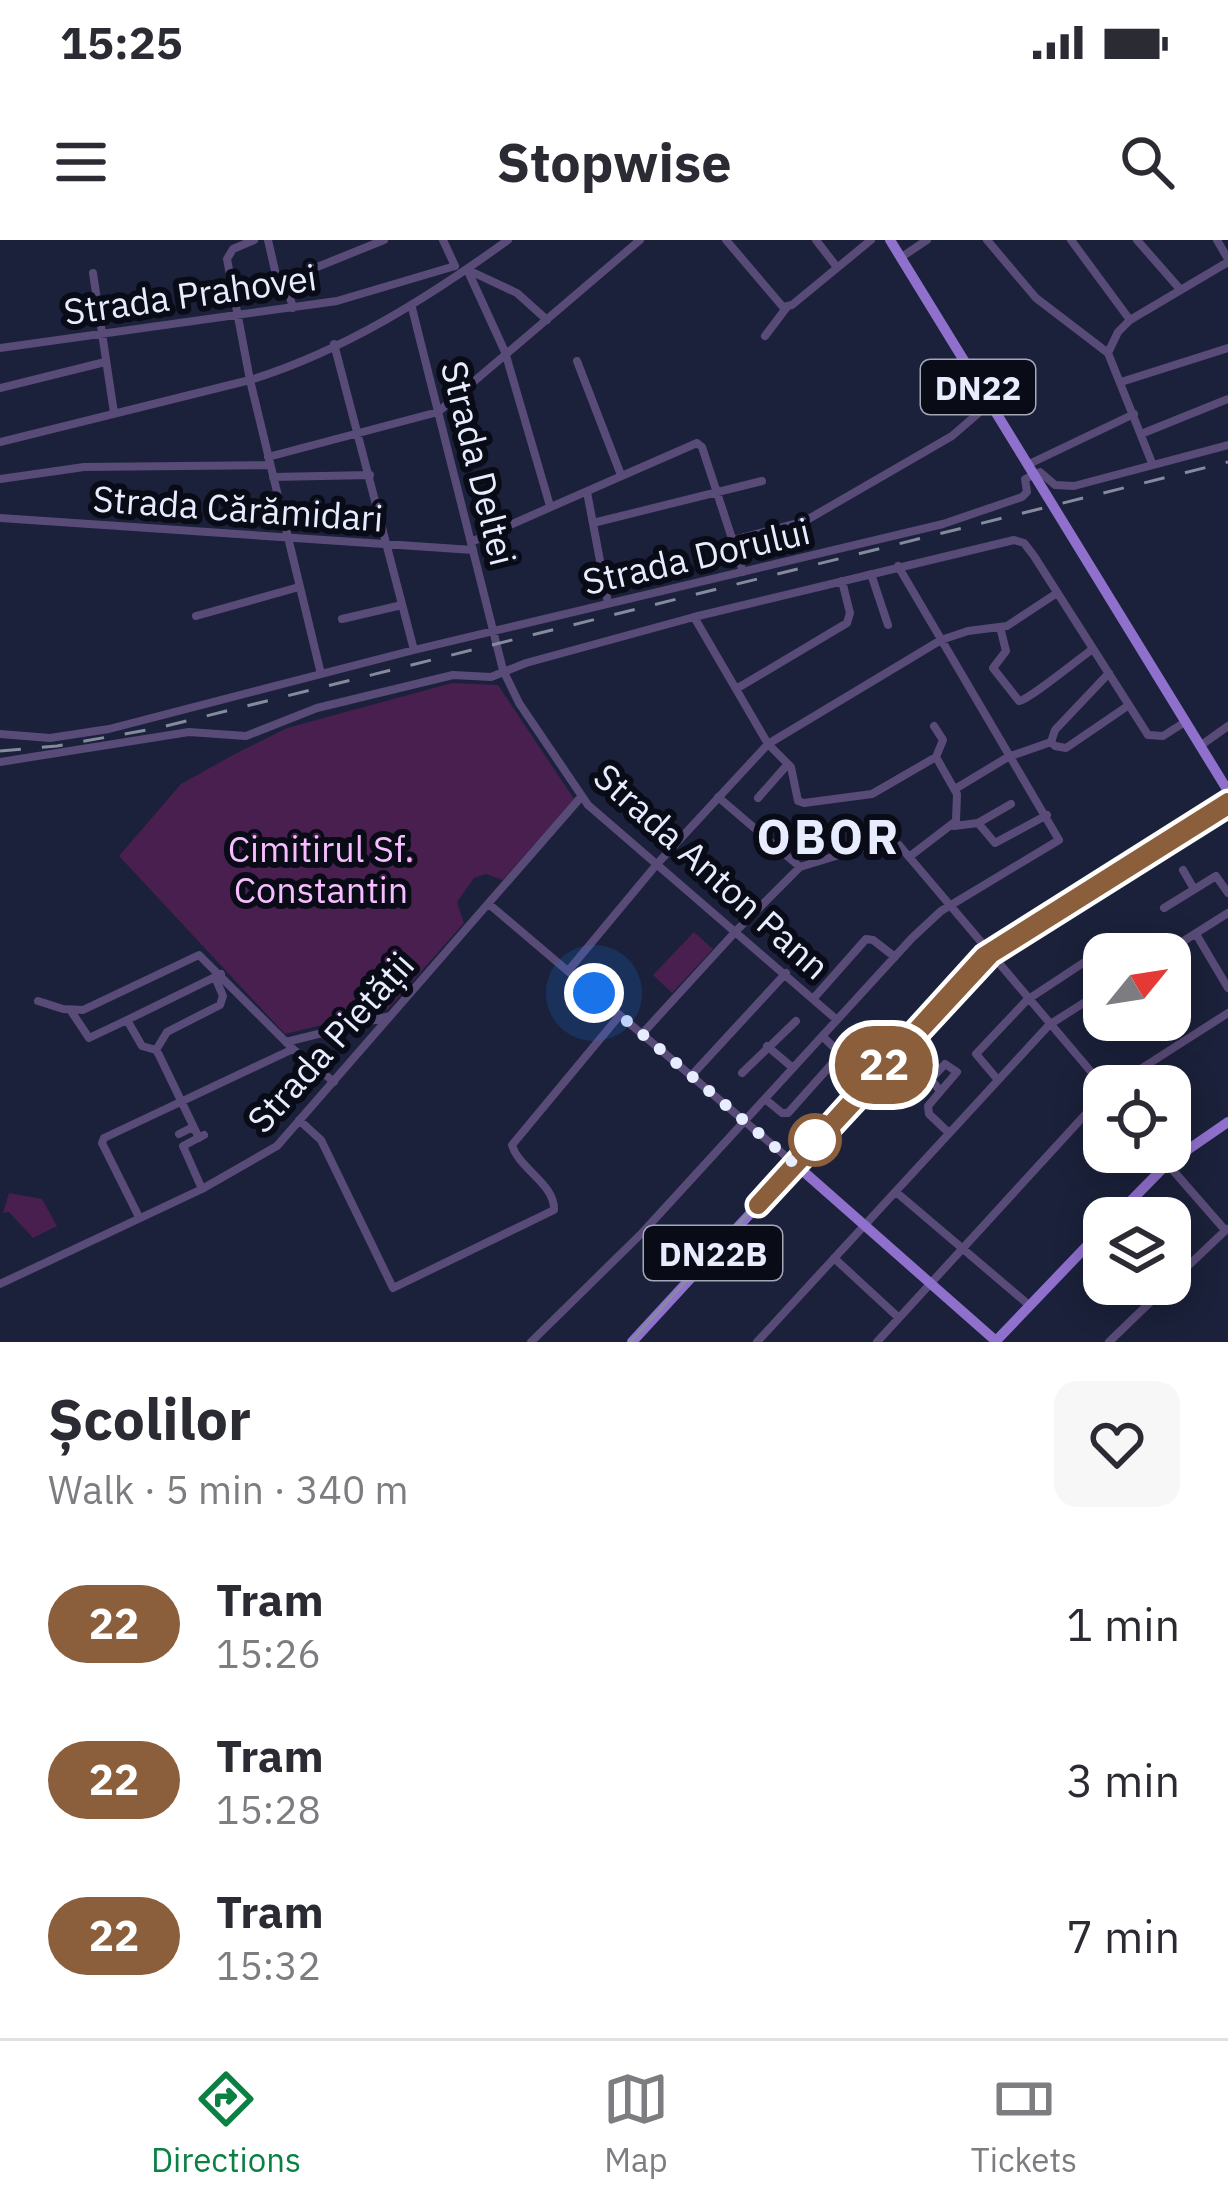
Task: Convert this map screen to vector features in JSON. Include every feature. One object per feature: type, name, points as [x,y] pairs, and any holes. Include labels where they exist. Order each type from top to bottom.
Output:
[{"type":"main road","name":"DN22","points":[[890,240],[1228,791]]},
{"type":"main road","name":"DN22B","points":[[632,1342],[990,953],[1228,804]]},
{"type":"main road","points":[[1191,1147],[1228,1122]]},
{"type":"main road","points":[[795,1164],[996,1342],[1083,1250]]},
{"type":"main road","points":[[1135,1197],[1158,1173]]},
{"type":"street","points":[[254,240],[233,249],[227,259],[250,380],[321,674]]},
{"type":"street","points":[[268,240],[276,275],[285,280],[293,309]]},
{"type":"street","points":[[285,280],[384,240]]},
{"type":"street","points":[[443,240],[506,352],[550,506]]},
{"type":"street","points":[[0,442],[250,380],[412,308],[508,240]]},
{"type":"street","points":[[0,479],[84,466],[269,461],[438,412],[640,240]]},
{"type":"street","points":[[725,240],[775,302],[787,307]]},
{"type":"street","points":[[816,240],[836,266]]},
{"type":"street","points":[[765,336],[787,307],[871,240]]},
{"type":"street","points":[[901,258],[927,240]]},
{"type":"street","points":[[988,240],[1036,298],[1108,353],[1152,463]]},
{"type":"street","points":[[1071,240],[1130,320]]},
{"type":"street","points":[[1137,240],[1179,288]]},
{"type":"street","points":[[1108,353],[1130,320],[1228,261],[1217,240]]},
{"type":"street","points":[[461,270],[518,293],[547,320]]},
{"type":"street","name":"Strada Prahovei","points":[[0,348],[293,309],[461,270]]},
{"type":"street","points":[[93,273],[114,413]]},
{"type":"street","name":"Strada Deltei","points":[[412,308],[494,631]]},
{"type":"street","points":[[334,344],[414,650]]},
{"type":"street","points":[[1121,382],[1228,347]]},
{"type":"street","points":[[577,361],[621,475]]},
{"type":"street","points":[[0,388],[105,362]]},
{"type":"street","points":[[1141,434],[1228,399]]},
{"type":"street","points":[[733,540],[812,517],[952,436],[989,404]]},
{"type":"street","points":[[1029,470],[1133,414]]},
{"type":"street","name":"Strada Cărămidari","points":[[0,518],[388,546],[472,546],[550,506],[698,442],[717,491]]},
{"type":"street","points":[[1029,470],[1040,472],[1055,485],[1074,486],[1228,445]]},
{"type":"street","name":"Strada Dorului","points":[[0,734],[36,738],[109,729],[970,516],[1024,496],[1029,470]]},
{"type":"street","points":[[273,477],[370,475]]},
{"type":"street","points":[[593,523],[762,481]]},
{"type":"street","points":[[717,491],[743,572]]},
{"type":"street","points":[[586,493],[608,603]]},
{"type":"street","points":[[0,762],[189,732],[246,736],[317,708],[453,675],[491,677],[694,616],[1014,539],[1029,549],[1151,737],[1162,736],[1184,722]]},
{"type":"street","points":[[531,1342],[626,1250],[940,911],[1059,838],[898,566]]},
{"type":"street","points":[[871,574],[889,625]]},
{"type":"street","points":[[736,688],[848,623],[842,580]]},
{"type":"street","points":[[196,616],[299,586]]},
{"type":"street","points":[[568,971],[657,864],[768,744],[941,640],[1000,627],[1057,593]]},
{"type":"street","points":[[342,619],[402,605]]},
{"type":"street","points":[[694,616],[768,744],[787,765],[796,798],[805,803],[872,794],[936,757],[943,740],[934,725]]},
{"type":"street","points":[[1000,627],[1006,652],[993,668],[1019,701],[1031,698],[1046,681],[1093,649]]},
{"type":"street","name":"Strada Anton Pann","points":[[494,631],[503,670],[518,703],[581,797],[837,1020]]},
{"type":"street","points":[[1051,742],[1055,730],[1109,673]]},
{"type":"street","points":[[1051,742],[1066,748],[1129,705]]},
{"type":"street","points":[[1199,746],[1228,726]]},
{"type":"street","points":[[955,789],[1011,756],[1051,742]]},
{"type":"street","points":[[936,757],[955,789],[958,812],[953,826]]},
{"type":"street","points":[[758,798],[787,765]]},
{"type":"street","points":[[718,796],[800,868]]},
{"type":"street","name":"Strada Pietății","points":[[0,1284],[266,1154],[581,797]]},
{"type":"street","points":[[908,857],[953,826],[978,823],[1011,804]]},
{"type":"street","points":[[978,823],[995,843],[1047,814]]},
{"type":"street","points":[[642,1034],[800,868],[888,840],[899,845],[1083,1066]]},
{"type":"street","points":[[1184,870],[1194,889]]},
{"type":"street","points":[[1163,908],[1216,876],[1228,893]]},
{"type":"street","points":[[490,905],[795,1164]]},
{"type":"street","points":[[1191,937],[1228,914]]},
{"type":"street","points":[[1196,934],[1228,988]]},
{"type":"street","points":[[814,998],[866,940],[895,957]]},
{"type":"street","points":[[38,1000],[83,1010],[195,955],[204,956],[218,976],[334,1082]]},
{"type":"street","points":[[998,1080],[976,1054],[1027,1000],[1083,962]]},
{"type":"street","points":[[691,1076],[786,973]]},
{"type":"street","points":[[71,1010],[88,1038],[218,976]]},
{"type":"street","points":[[156,1050],[167,1032],[220,1005],[223,995],[218,976]]},
{"type":"street","points":[[757,1342],[1049,1025],[1083,1003]]},
{"type":"street","points":[[1147,1065],[1228,1013]]},
{"type":"street","points":[[299,1120],[321,1140],[393,1288],[554,1210],[551,1194],[519,1159],[512,1144],[620,1015]]},
{"type":"street","points":[[139,1217],[103,1140],[290,1045],[392,1016]]},
{"type":"street","points":[[128,1020],[142,1046],[156,1050],[202,1137],[183,1147],[202,1189]]},
{"type":"street","points":[[742,1073],[796,1021]]},
{"type":"street","points":[[765,1099],[788,1113],[838,1057],[823,1036]]},
{"type":"street","points":[[767,1046],[793,1068]]},
{"type":"street","points":[[940,1091],[928,1110],[950,1133]]},
{"type":"street","points":[[877,1342],[1083,1114]]},
{"type":"street","points":[[175,1123],[188,1115]]},
{"type":"street","points":[[179,1134],[193,1127]]},
{"type":"street","points":[[1175,1173],[1226,1229],[1191,1262]]},
{"type":"street","points":[[896,1192],[1029,1305]]},
{"type":"street","points":[[834,1258],[899,1318]]},
{"type":"street","points":[[1108,1342],[1146,1305]]},
{"type":"green space","name":"Cimitirul Sf. Constantin","points":[[452,683],[498,685],[574,799],[503,880],[486,874],[474,878],[457,902],[464,923],[388,1009],[285,1034],[119,856],[181,784],[233,755],[287,728]]},
{"type":"green space","points":[[694,932],[713,949],[672,993],[653,975]]},
{"type":"green space","points":[[9,1193],[42,1199],[57,1226],[33,1238],[9,1212],[3,1213]]},
{"type":"tram line","points":[[630,1342],[984,957],[1002,941],[1228,802]]},
{"type":"tram line","name":"22","points":[[1228,802],[984,956],[758,1205],[991,954],[1228,805]]},
{"type":"railway","points":[[0,751],[158,728],[1228,462]]},
{"type":"district","name":"OBOR","points":[[829,836]]},
{"type":"route","points":[[594,993],[795,1164],[815,1140]]}]
